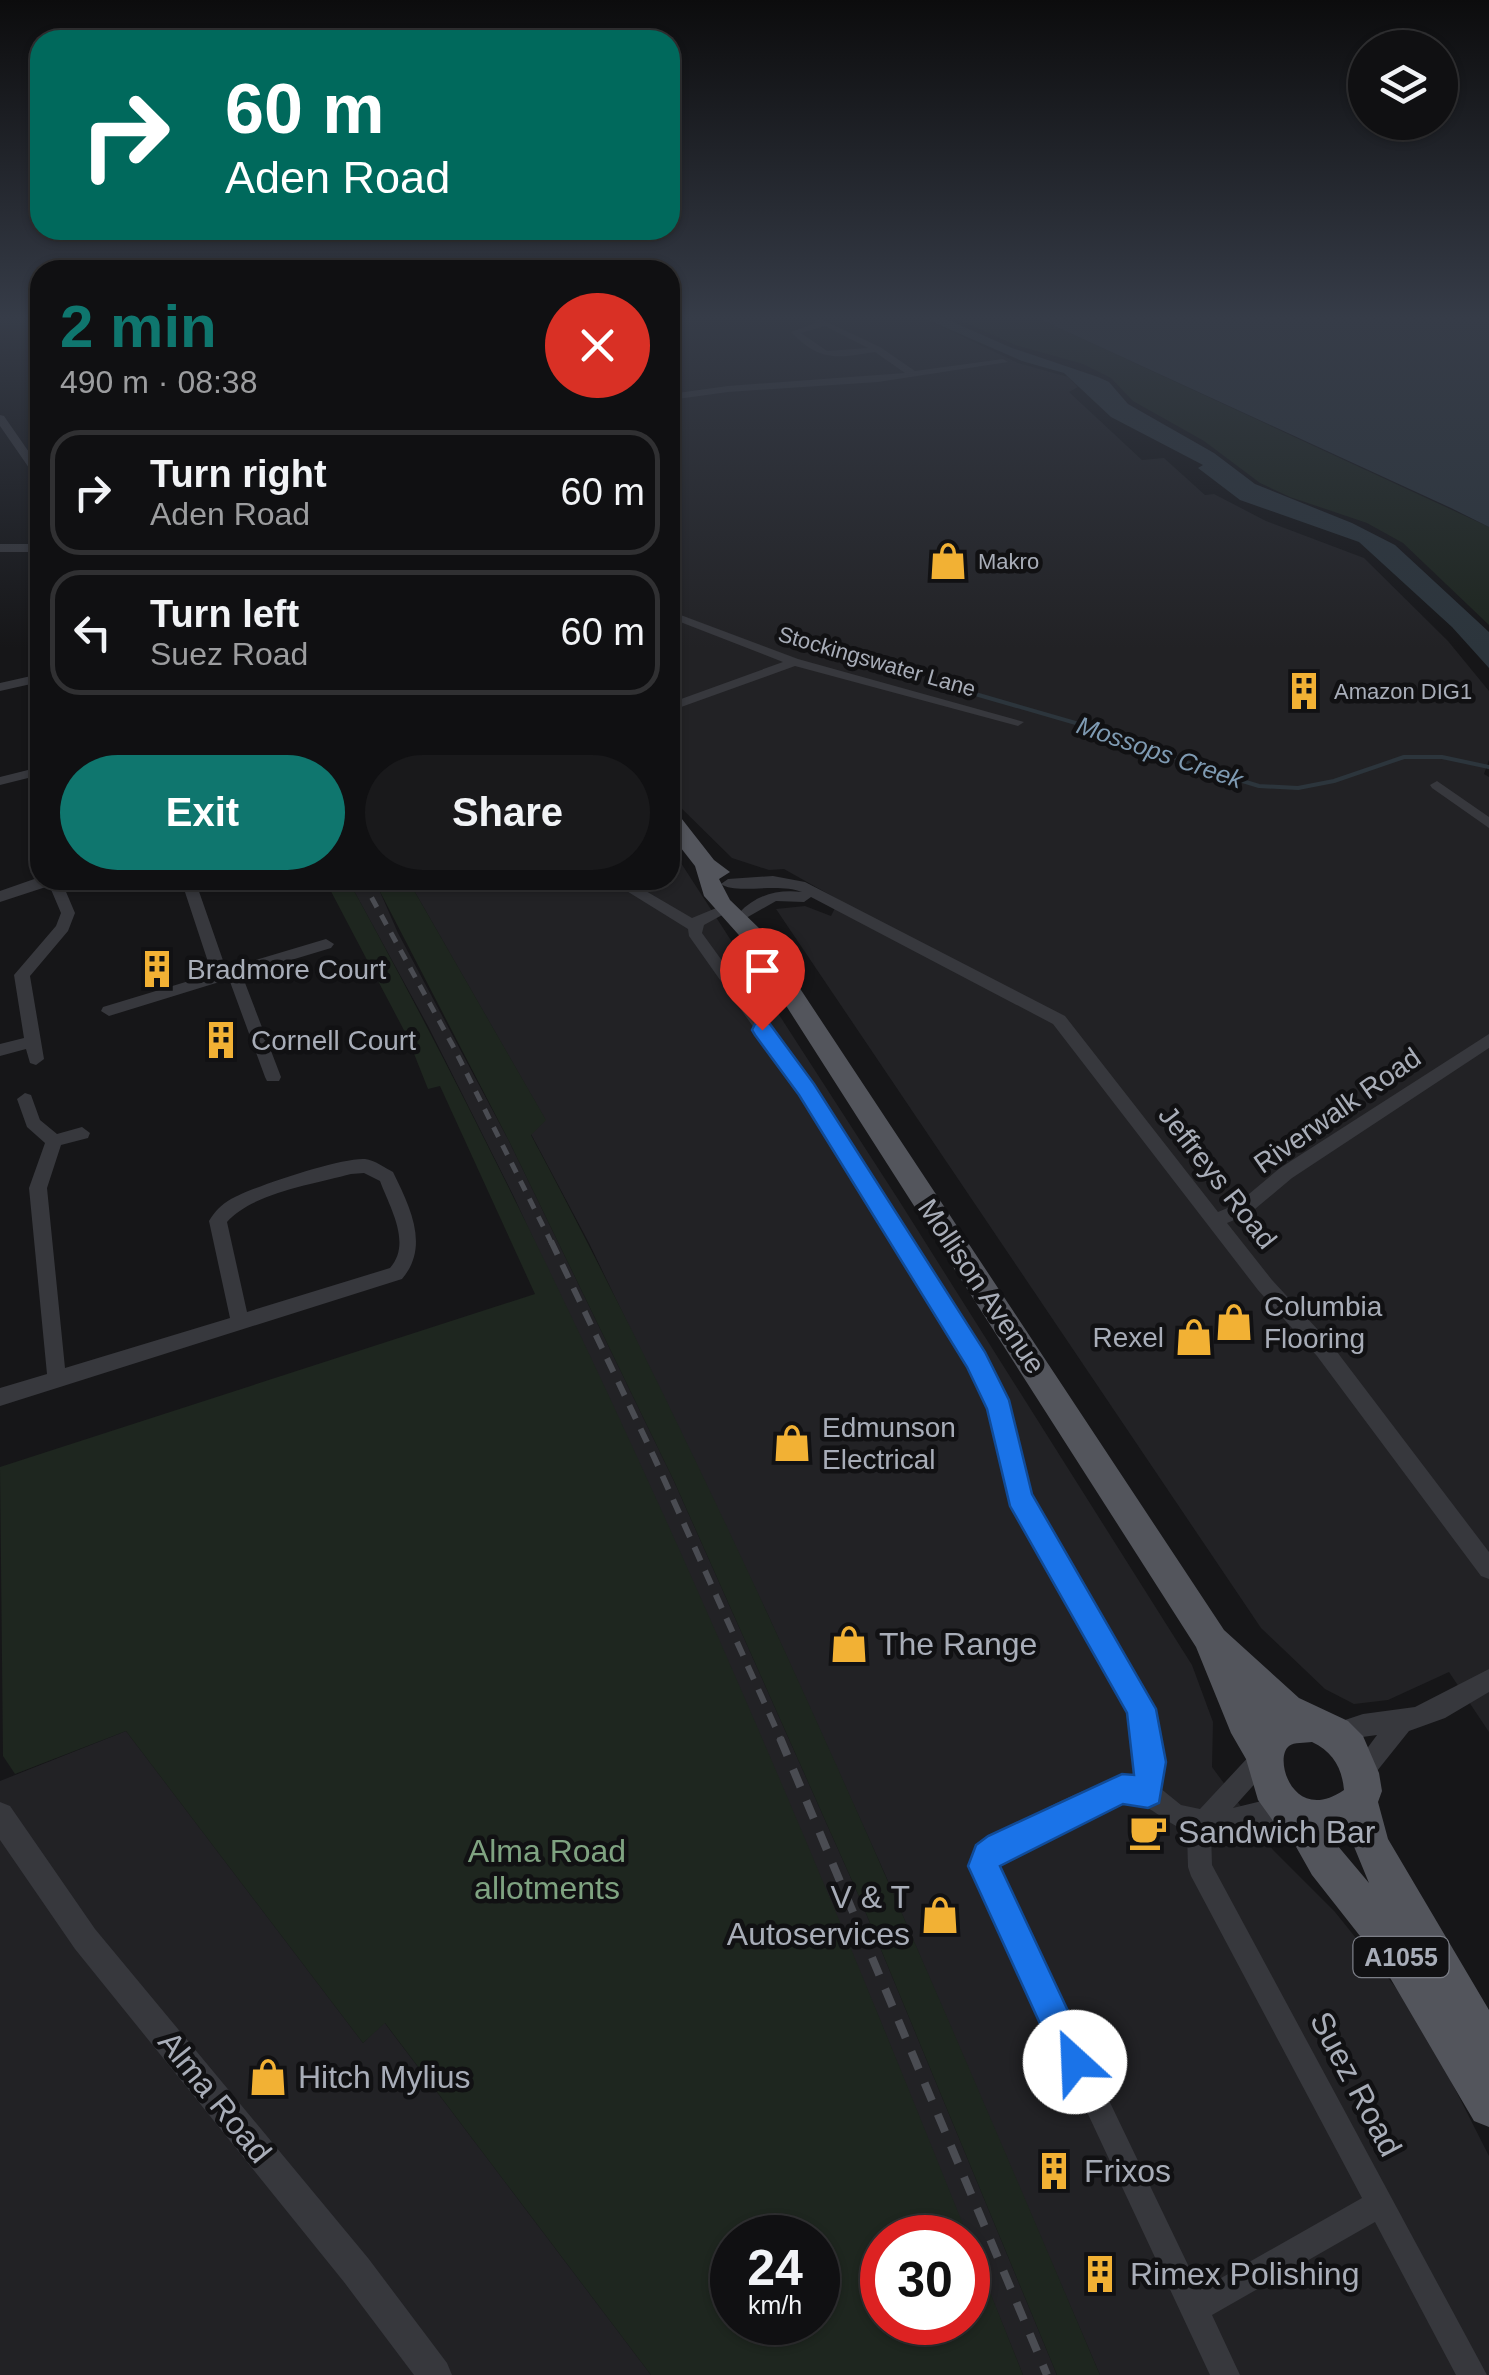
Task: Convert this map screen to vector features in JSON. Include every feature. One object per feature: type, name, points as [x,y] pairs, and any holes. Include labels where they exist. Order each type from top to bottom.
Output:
[{"type":"main road","name":"Mollison Avenue","points":[[680,832],[706,865],[706,878],[739,911],[1209,1636],[1262,1756],[1274,1796],[1293,1812],[1308,1838],[1370,1912],[1412,1971],[1489,2106]]},
{"type":"main road","name":"Mollison Avenue","points":[[1209,1636],[1286,1710],[1327,1729],[1350,1749],[1370,1844],[1489,2049]]},
{"type":"main road","points":[[1262,1756],[1268,1738],[1282,1726],[1296,1722],[1327,1729]]},
{"type":"main road","points":[[1293,1812],[1330,1822],[1345,1817],[1360,1788]]},
{"type":"street","points":[[6,427],[30,462]]},
{"type":"street","points":[[0,548],[30,548]]},
{"type":"street","name":"Stockingswater Lane","points":[[680,618],[794,662],[1018,722]]},
{"type":"street","points":[[680,703],[794,662]]},
{"type":"street","points":[[0,687],[30,680]]},
{"type":"street","points":[[0,781],[30,774]]},
{"type":"street","points":[[1437,786],[1489,824]]},
{"type":"street","name":"Jeffreys Road","points":[[739,911],[781,881],[800,885],[1059,1020],[1265,1285],[1324,1350],[1489,1568]]},
{"type":"street","points":[[0,896],[30,887]]},
{"type":"street","points":[[36,1059],[22,975],[64,928],[68,913],[56,890]]},
{"type":"street","points":[[192,890],[273,1077]]},
{"type":"street","points":[[633,890],[694,926],[702,946],[806,1089],[993,1390],[1019,1497],[1136,1692],[1151,1762],[1148,1792]]},
{"type":"street","name":"Jeffreys Road","points":[[739,911],[780,894],[834,902]]},
{"type":"street","points":[[694,926],[739,911]]},
{"type":"street","points":[[109,1011],[326,944]]},
{"type":"street","points":[[0,1050],[33,1040]]},
{"type":"street","name":"Riverwalk Road","points":[[1215,1221],[1244,1209],[1286,1173],[1489,1040]]},
{"type":"street","points":[[25,1098],[33,1123],[54,1141]]},
{"type":"street","points":[[54,1141],[82,1133]]},
{"type":"street","points":[[54,1141],[38,1188],[57,1380]]},
{"type":"street","points":[[0,1397],[396,1274],[406,1266],[412,1247],[387,1177],[366,1166],[351,1167],[224,1210],[218,1221],[240,1322]]},
{"type":"street","points":[[1327,1729],[1366,1722],[1402,1722],[1489,1680]]},
{"type":"street","points":[[1360,1788],[1402,1722]]},
{"type":"street","points":[[1203,1821],[1262,1756]]},
{"type":"street","points":[[1226,2375],[984,1866],[987,1856],[999,1847],[1122,1789],[1148,1792],[1170,1812],[1203,1821],[1293,1812]]},
{"type":"street","name":"Alma Road","points":[[0,1816],[85,1940],[356,2270],[435,2375]]},
{"type":"street","name":"Suez Road","points":[[1203,1821],[1200,1867],[1472,2375]]},
{"type":"street","points":[[1192,2310],[1380,2204]]},
{"type":"shaded area","points":[[680,427],[1106,427],[1142,460],[1164,458],[1205,495],[1214,494],[1266,521],[1364,558],[1448,641],[1489,691],[1489,760],[1484,774],[1489,777],[1489,1732],[1449,1672],[1388,1700],[1354,1704],[1325,1689],[1261,1628],[776,909],[805,906],[831,916],[839,900],[784,869],[769,870],[732,858],[680,807]]},
{"type":"shaded area","points":[[1130,427],[1168,427],[1214,453],[1255,484],[1395,545],[1489,632],[1489,668],[1452,627],[1359,542],[1240,500],[1198,468],[1203,465]]},
{"type":"shaded area","points":[[1274,427],[1489,427],[1489,527]]},
{"type":"shaded area","points":[[680,861],[1192,1665],[1213,1722],[1212,1767],[1273,1850],[1335,1912],[1417,2014],[1489,2156],[1489,2375],[1100,2375],[884,1872],[768,1615],[589,1243],[531,1134],[545,1119],[414,890],[680,890]]},
{"type":"shaded area","points":[[353,890],[379,890],[398,933],[509,1141],[674,1481],[858,1894],[1057,2375],[1023,2375],[990,2293],[990,2215],[959,2215],[709,1619],[514,1197],[428,1026]]},
{"type":"shaded area","points":[[126,1731],[363,2043],[384,2022],[651,2375],[0,2375],[0,1781]]},
{"type":"green space","points":[[1179,427],[1273,427],[1489,527],[1489,625],[1403,543],[1367,523],[1260,483]]},
{"type":"green space","name":"Alma Road allotments","points":[[330,890],[353,890],[537,1244],[625,1430],[791,1805],[959,2215],[860,2215],[860,2345],[990,2345],[990,2292],[1023,2375],[651,2375],[385,2023],[363,2043],[126,1731],[15,1774],[3,1756],[0,1467],[535,1294],[440,1086],[428,1089],[407,1036]]},
{"type":"green space","points":[[379,890],[414,890],[546,1120],[531,1135],[610,1286],[758,1593],[898,1905],[1100,2375],[1057,2375],[858,1894],[674,1481],[509,1141]]},
{"type":"waterway","name":"Mossops Creek","points":[[951,687],[1124,737],[1203,769],[1259,786],[1298,788],[1334,781],[1404,757],[1442,757],[1489,767]]},
{"type":"railway","points":[[367,890],[453,1046],[552,1244]]},
{"type":"railway","points":[[551,1241],[654,1457],[781,1740]]},
{"type":"railway","points":[[780,1738],[1047,2375]]},
{"type":"place","name":"Makro","points":[[948,561]]},
{"type":"place","name":"Amazon DIG1","points":[[1304,691]]},
{"type":"place","name":"Bradmore Court","points":[[157,969]]},
{"type":"place","name":"Cornell Court","points":[[221,1040]]},
{"type":"place","name":"Columbia Flooring","points":[[1234,1322]]},
{"type":"place","name":"Rexel","points":[[1194,1337]]},
{"type":"place","name":"Edmunson Electrical","points":[[792,1443]]},
{"type":"place","name":"The Range","points":[[849,1644]]},
{"type":"place","name":"Sandwich Bar","points":[[1148,1832]]},
{"type":"place","name":"V & T Autoservices","points":[[940,1915]]},
{"type":"place","name":"Hitch Mylius","points":[[268,2077]]},
{"type":"place","name":"Frixos","points":[[1054,2171]]},
{"type":"place","name":"Rimex Polishing","points":[[1100,2274]]},
{"type":"route","points":[[762,1030],[806,1089],[993,1390],[1019,1497],[1136,1692],[1142,1709],[1151,1762],[1148,1792],[1122,1789],[1104,1797],[999,1847],[987,1856],[984,1866],[1075,2062]]}]
